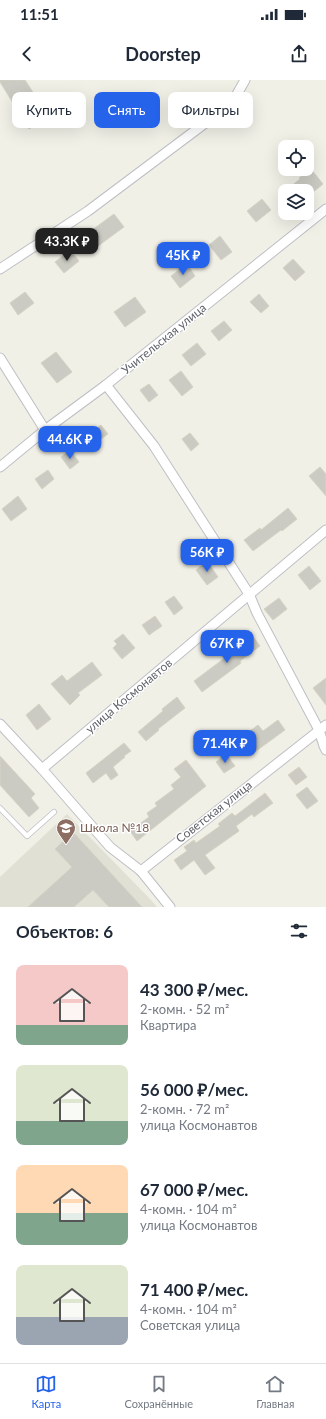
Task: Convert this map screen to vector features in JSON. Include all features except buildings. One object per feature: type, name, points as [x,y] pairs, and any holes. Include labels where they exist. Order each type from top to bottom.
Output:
[{"type":"street","points":[[0,269],[88,211],[232,103],[245,80]]},
{"type":"street","name":"Учительская улица","points":[[0,467],[45,430],[106,385],[326,208]]},
{"type":"street","points":[[0,358],[45,430]]},
{"type":"street","points":[[106,385],[154,446],[249,594],[257,613],[322,727],[324,746],[326,750]]},
{"type":"street","name":"улица Космонавтов","points":[[42,769],[326,530]]},
{"type":"street","points":[[0,724],[42,769],[110,847],[141,870],[170,907]]},
{"type":"street","name":"Советская улица","points":[[141,870],[322,727]]},
{"type":"lane","points":[[0,808],[27,836],[54,812]]},
{"type":"shaded area","name":"Школа №18","points":[[67,814],[157,907],[0,907],[0,877]]},
{"type":"place","name":"Школа №18","points":[[66,845]]}]
